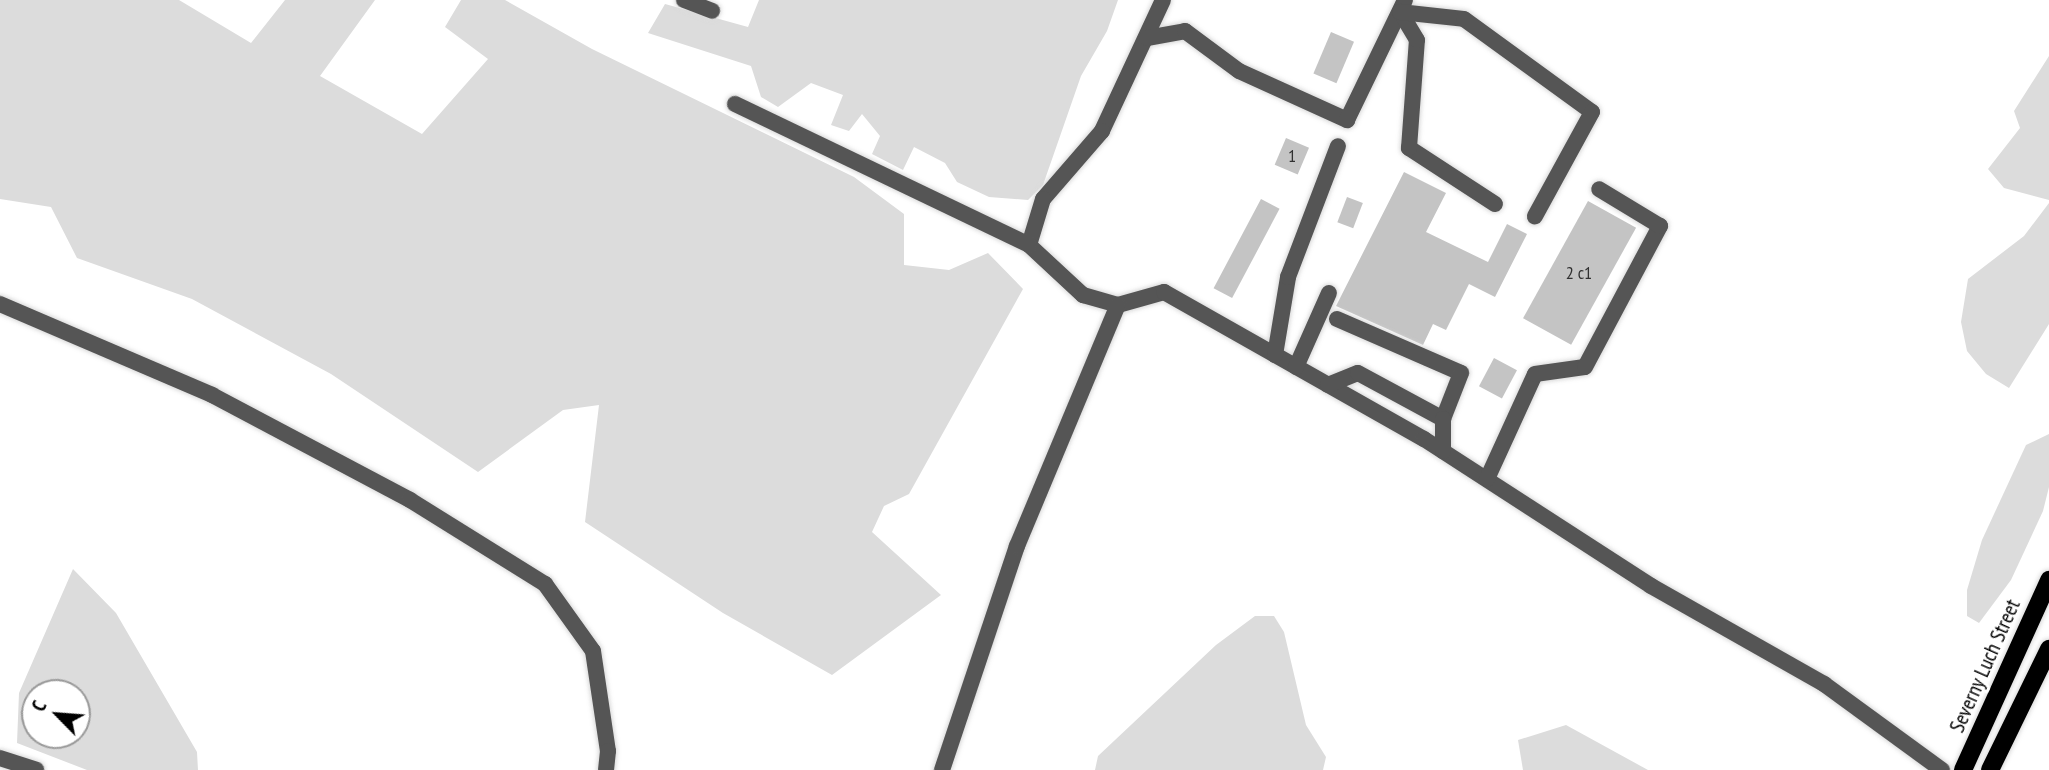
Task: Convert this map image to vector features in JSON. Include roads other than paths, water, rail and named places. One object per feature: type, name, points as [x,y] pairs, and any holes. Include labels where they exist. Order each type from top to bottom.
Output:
[{"type":"main road","name":"Severny Luch Street","points":[[1963,770],[2049,580]]},
{"type":"main road","points":[[1990,770],[2049,649]]},
{"type":"street","points":[[684,0],[712,11]]},
{"type":"street","points":[[1029,245],[1043,199],[1102,131],[1163,0]]},
{"type":"street","points":[[1147,38],[1185,31],[1239,71],[1347,120],[1402,6]]},
{"type":"street","points":[[1402,6],[1417,40],[1409,148],[1495,204]]},
{"type":"street","points":[[1402,6],[1464,19],[1592,112],[1535,216]]},
{"type":"street","points":[[735,104],[1029,245],[1083,295],[1118,305],[1164,292],[1443,451],[1650,586],[1824,684],[1942,770]]},
{"type":"street","points":[[1275,355],[1288,277],[1338,146]]},
{"type":"street","points":[[1487,479],[1535,374],[1586,367],[1660,226],[1599,189]]},
{"type":"street","points":[[1296,367],[1329,293]]},
{"type":"street","points":[[0,304],[212,395],[410,500],[545,584],[593,651],[608,751],[606,770]]},
{"type":"street","points":[[942,770],[1017,547],[1118,305]]},
{"type":"street","points":[[1337,319],[1461,373],[1443,419],[1443,451]]},
{"type":"street","points":[[1328,385],[1358,373],[1443,419]]},
{"type":"street","points":[[0,758],[36,770]]}]
